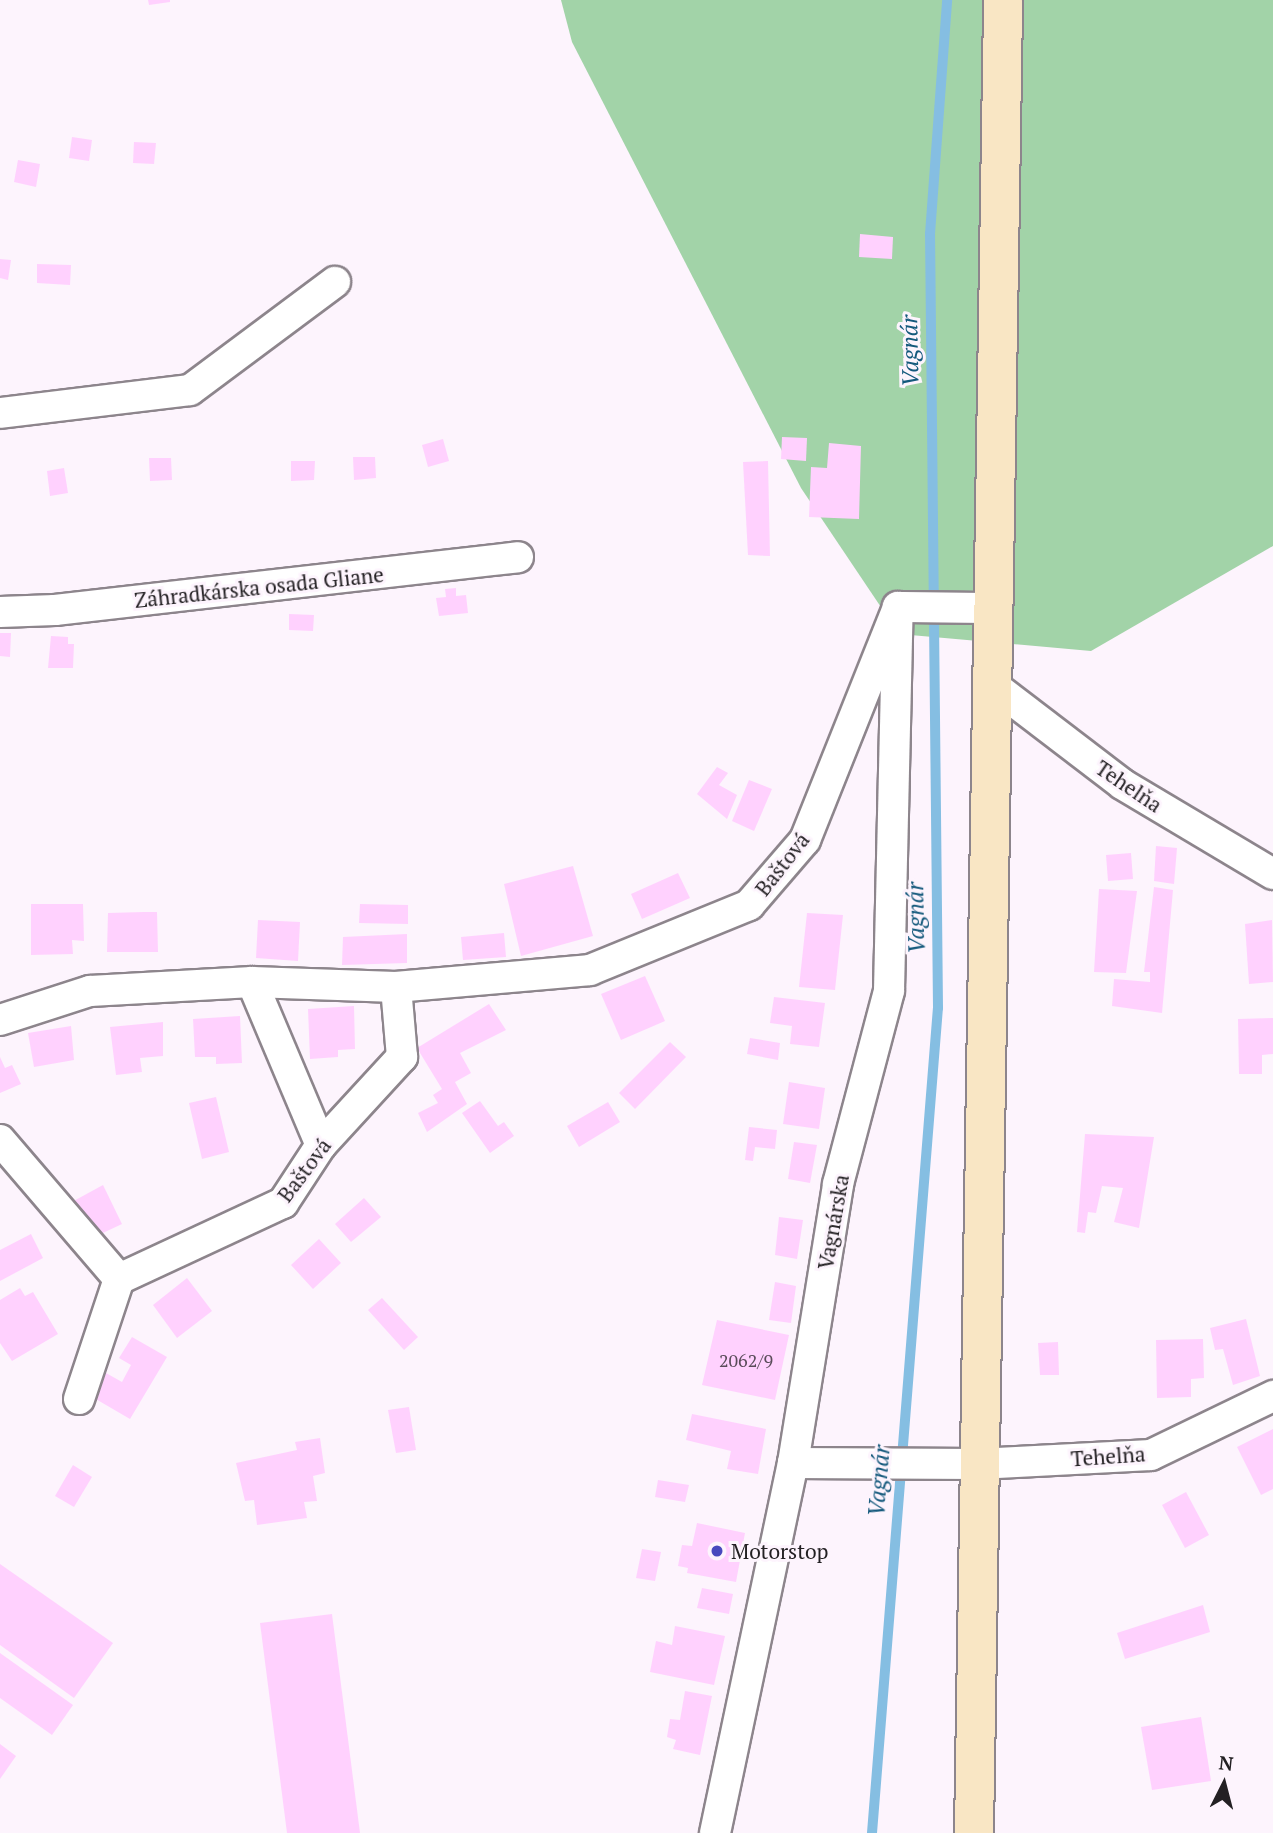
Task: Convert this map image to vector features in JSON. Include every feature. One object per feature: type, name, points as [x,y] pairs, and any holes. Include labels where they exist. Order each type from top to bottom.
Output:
[{"type":"street","points":[[974,1833],[978,1464],[994,686],[974,608],[1003,0]]},
{"type":"street","points":[[0,413],[190,390],[335,282]]},
{"type":"street","name":"Záhradkárska osada Gliane","points":[[0,612],[69,608],[518,557]]},
{"type":"street","points":[[912,607],[974,608]]},
{"type":"street","name":"Baštová","points":[[0,1020],[90,991],[253,982],[396,987],[590,970],[749,905],[806,841],[912,607]]},
{"type":"street","name":"Vagnárska","points":[[715,1833],[793,1463],[838,1184],[889,991],[912,607]]},
{"type":"street","name":"Tehelňa","points":[[994,686],[1122,785],[1273,874]]},
{"type":"street","points":[[253,982],[321,1145]]},
{"type":"street","name":"Baštová","points":[[119,1279],[283,1203],[321,1145],[402,1057],[396,987]]},
{"type":"street","points":[[0,1140],[119,1279],[79,1399]]},
{"type":"street","name":"Tehelňa","points":[[793,1463],[978,1464],[1151,1455],[1273,1396]]},
{"type":"green space","points":[[561,0],[1273,0],[1273,546],[1091,651],[899,634],[801,488],[572,42]]},
{"type":"building","points":[[148,0],[170,0],[170,2],[149,5]]},
{"type":"building","points":[[72,137],[92,140],[89,161],[69,158]]},
{"type":"building","points":[[134,142],[156,143],[154,164],[133,163]]},
{"type":"building","points":[[18,160],[40,164],[36,187],[14,182]]},
{"type":"building","points":[[860,234],[893,237],[892,259],[859,257]]},
{"type":"building","points":[[0,259],[11,260],[8,280],[0,278]]},
{"type":"building","points":[[37,264],[71,265],[70,285],[37,283]]},
{"type":"building","points":[[782,437],[807,438],[806,461],[781,459]]},
{"type":"building","points":[[443,439],[449,461],[428,467],[422,445]]},
{"type":"building","points":[[829,443],[861,446],[859,519],[809,517],[811,467],[827,468]]},
{"type":"building","points":[[353,457],[375,457],[376,478],[354,480]]},
{"type":"building","points":[[149,458],[171,458],[172,480],[150,481]]},
{"type":"building","points":[[291,461],[315,461],[314,480],[291,481]]},
{"type":"building","points":[[768,461],[770,556],[748,555],[743,462]]},
{"type":"building","points":[[64,468],[68,493],[50,496],[47,471]]},
{"type":"building","points":[[456,588],[456,596],[466,595],[468,613],[439,616],[436,598],[446,597],[445,589]]},
{"type":"building","points":[[289,614],[314,615],[313,631],[289,630]]},
{"type":"building","points":[[0,633],[11,633],[10,657],[0,656]]},
{"type":"building","points":[[51,636],[68,637],[68,644],[74,644],[73,668],[48,668]]},
{"type":"building","points":[[717,767],[728,773],[719,785],[737,795],[727,819],[697,794]]},
{"type":"building","points":[[749,780],[772,789],[754,831],[732,821]]},
{"type":"building","points":[[1156,846],[1177,848],[1174,884],[1154,881]]},
{"type":"building","points":[[1131,853],[1133,879],[1108,881],[1106,855]]},
{"type":"building","points":[[573,866],[593,936],[521,956],[504,884]]},
{"type":"building","points":[[678,873],[690,898],[642,919],[631,894]]},
{"type":"building","points":[[1154,887],[1173,890],[1162,1013],[1112,1006],[1114,979],[1150,982],[1150,972],[1144,972]]},
{"type":"building","points":[[1099,889],[1137,891],[1126,973],[1094,972]]},
{"type":"building","points":[[31,904],[83,904],[84,941],[72,940],[73,954],[31,955]]},
{"type":"building","points":[[360,904],[408,905],[408,924],[359,923]]},
{"type":"building","points":[[157,912],[158,952],[107,952],[108,913]]},
{"type":"building","points":[[807,913],[843,915],[835,990],[799,987]]},
{"type":"building","points":[[258,920],[300,922],[298,961],[256,958]]},
{"type":"building","points":[[1272,920],[1273,982],[1249,984],[1245,924]]},
{"type":"building","points":[[504,933],[506,957],[463,960],[461,937]]},
{"type":"building","points":[[407,934],[407,963],[342,965],[343,937]]},
{"type":"building","points":[[645,976],[665,1021],[621,1040],[601,994]]},
{"type":"building","points":[[774,997],[825,1003],[819,1047],[790,1044],[792,1026],[770,1023]]},
{"type":"building","points":[[489,1004],[506,1030],[460,1053],[471,1073],[455,1082],[467,1104],[427,1132],[418,1113],[438,1103],[433,1095],[442,1089],[417,1048]]},
{"type":"building","points":[[354,1006],[355,1049],[338,1050],[338,1057],[310,1059],[308,1009]]},
{"type":"building","points":[[240,1016],[242,1063],[216,1064],[216,1057],[195,1057],[193,1019]]},
{"type":"building","points":[[1273,1018],[1273,1054],[1262,1055],[1262,1074],[1239,1074],[1238,1019]]},
{"type":"building","points":[[163,1022],[163,1056],[140,1058],[142,1072],[116,1075],[110,1027]]},
{"type":"building","points":[[71,1026],[74,1060],[34,1067],[28,1033]]},
{"type":"building","points":[[750,1038],[780,1043],[778,1060],[747,1054]]},
{"type":"building","points":[[670,1042],[686,1057],[635,1109],[619,1093]]},
{"type":"building","points":[[0,1057],[5,1068],[12,1065],[21,1084],[0,1093]]},
{"type":"building","points":[[789,1082],[825,1088],[819,1129],[783,1124]]},
{"type":"building","points":[[216,1097],[229,1152],[202,1159],[189,1103]]},
{"type":"building","points":[[480,1101],[498,1126],[504,1122],[514,1136],[490,1153],[462,1113]]},
{"type":"building","points":[[608,1102],[620,1122],[579,1147],[567,1126]]},
{"type":"building","points":[[749,1127],[777,1130],[775,1149],[755,1147],[753,1161],[745,1160]]},
{"type":"building","points":[[1085,1134],[1154,1137],[1139,1228],[1114,1222],[1123,1188],[1102,1186],[1096,1213],[1088,1212],[1085,1233],[1077,1232]]},
{"type":"building","points":[[794,1142],[817,1145],[810,1183],[788,1179]]},
{"type":"building","points":[[103,1185],[122,1224],[88,1240],[70,1203]]},
{"type":"building","points":[[364,1198],[381,1217],[351,1242],[335,1224]]},
{"type":"building","points":[[779,1217],[803,1220],[797,1259],[775,1255]]},
{"type":"building","points":[[31,1234],[43,1258],[0,1281],[0,1250]]},
{"type":"building","points":[[319,1239],[341,1263],[313,1289],[291,1265]]},
{"type":"building","points":[[187,1278],[212,1311],[177,1338],[153,1305]]},
{"type":"building","points":[[775,1282],[796,1286],[791,1323],[769,1320]]},
{"type":"building","points":[[20,1288],[25,1296],[33,1292],[58,1334],[12,1361],[0,1343],[0,1300]]},
{"type":"building","points":[[382,1298],[418,1337],[404,1350],[368,1310]]},
{"type":"building","points":[[1246,1319],[1260,1376],[1233,1385],[1223,1349],[1215,1350],[1210,1328]]},
{"type":"building","points":[[717,1320],[789,1335],[775,1400],[702,1385]]},
{"type":"building","points":[[132,1337],[167,1357],[130,1419],[94,1398],[106,1373],[122,1382],[131,1365],[119,1358]]},
{"type":"building","points":[[1203,1339],[1204,1378],[1191,1379],[1191,1397],[1157,1398],[1156,1340]]},
{"type":"building","points":[[1058,1342],[1059,1375],[1040,1375],[1038,1343]]},
{"type":"building","points":[[409,1407],[416,1450],[396,1453],[388,1410]]},
{"type":"building","points":[[692,1414],[766,1429],[758,1474],[727,1469],[731,1451],[686,1440]]},
{"type":"building","points":[[1273,1429],[1273,1489],[1261,1495],[1237,1447]]},
{"type":"building","points":[[320,1438],[325,1473],[313,1476],[317,1501],[304,1502],[307,1518],[257,1525],[254,1500],[245,1501],[236,1463],[297,1450],[295,1442]]},
{"type":"building","points":[[73,1465],[92,1477],[74,1507],[55,1496]]},
{"type":"building","points":[[658,1480],[689,1485],[685,1502],[655,1497]]},
{"type":"building","points":[[1186,1492],[1209,1535],[1185,1548],[1162,1505]]},
{"type":"building","points":[[697,1523],[745,1533],[736,1582],[687,1573],[688,1568],[678,1566],[682,1545],[692,1546]]},
{"type":"building","points":[[642,1549],[661,1552],[655,1581],[636,1578]]},
{"type":"building","points":[[0,1564],[113,1643],[74,1698],[0,1645]]},
{"type":"building","points":[[702,1588],[733,1594],[729,1614],[697,1608]]},
{"type":"building","points":[[1203,1605],[1210,1632],[1125,1659],[1117,1633]]},
{"type":"building","points":[[332,1614],[360,1833],[287,1833],[260,1623]]},
{"type":"building","points":[[675,1626],[725,1636],[714,1685],[650,1672],[656,1641],[672,1645]]},
{"type":"building","points":[[0,1653],[73,1705],[52,1735],[0,1698]]},
{"type":"building","points":[[685,1691],[712,1696],[700,1755],[673,1749],[676,1740],[667,1737],[670,1719],[680,1720]]},
{"type":"building","points":[[1201,1717],[1211,1781],[1152,1790],[1141,1727]]},
{"type":"building","points":[[0,1744],[16,1756],[0,1779]]},
{"type":"waterway","name":"Vagnár","points":[[872,1833],[938,1008],[930,234],[947,0]]},
{"type":"place","name":"Motorstop","points":[[717,1551]]}]
